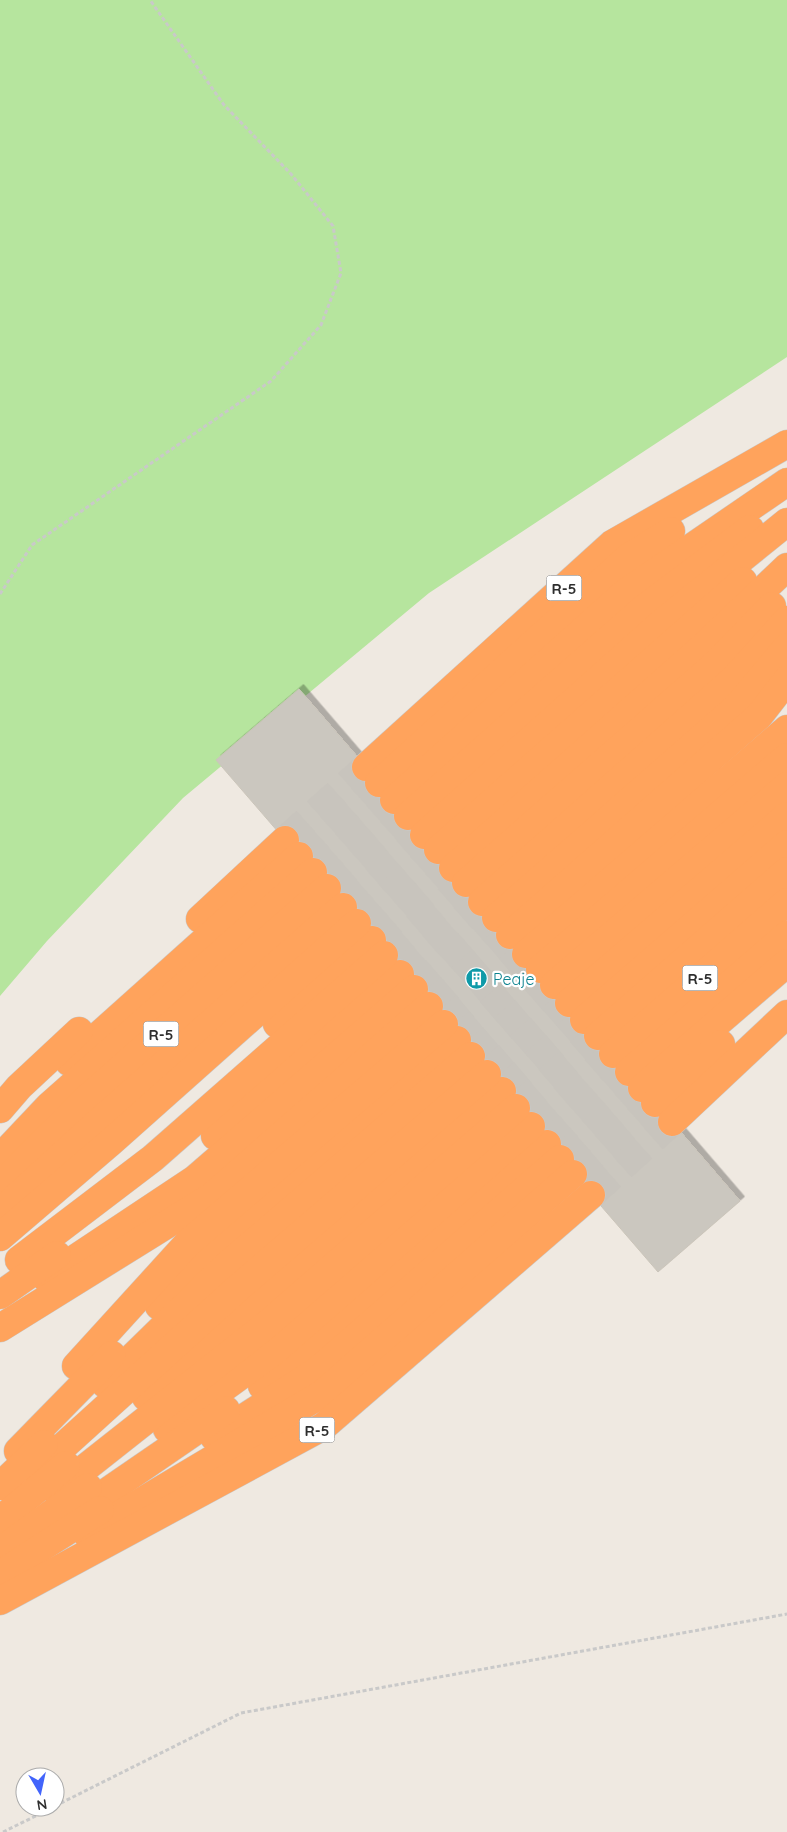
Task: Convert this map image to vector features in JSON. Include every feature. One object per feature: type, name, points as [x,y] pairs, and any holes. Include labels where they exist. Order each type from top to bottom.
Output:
[{"type":"highway","name":"R-5","points":[[518,944],[612,544],[787,444]]},
{"type":"highway","name":"R-5","points":[[518,944],[629,557],[787,459]]},
{"type":"highway","name":"R-5","points":[[518,944],[625,593],[787,482]]},
{"type":"highway","points":[[518,944],[642,610],[787,501]]},
{"type":"highway","points":[[518,944],[664,621],[787,522]]},
{"type":"highway","points":[[518,944],[787,542]]},
{"type":"highway","points":[[518,944],[704,646],[787,567]]},
{"type":"highway","points":[[518,944],[717,663],[787,591]]},
{"type":"highway","points":[[518,944],[734,679],[787,620]]},
{"type":"highway","points":[[518,944],[737,707],[787,647]]},
{"type":"highway","points":[[518,944],[759,716],[787,680]]},
{"type":"highway","points":[[518,944],[787,729]]},
{"type":"highway","points":[[518,944],[787,757]]},
{"type":"highway","points":[[518,944],[787,786]]},
{"type":"highway","points":[[518,944],[787,816]]},
{"type":"highway","name":"R-5","points":[[518,944],[787,844]]},
{"type":"highway","name":"R-5","points":[[518,944],[787,872]]},
{"type":"highway","name":"R-5","points":[[518,944],[787,902]]},
{"type":"highway","name":"R-5","points":[[518,944],[787,935]]},
{"type":"highway","name":"R-5","points":[[518,944],[787,963]]},
{"type":"highway","points":[[518,944],[787,987]]},
{"type":"highway","points":[[518,944],[787,1014]]},
{"type":"highway","name":"R-5","points":[[0,1133],[34,1094],[429,1007]]},
{"type":"highway","name":"R-5","points":[[0,1158],[49,1106],[429,1007]]},
{"type":"highway","name":"R-5","points":[[0,1185],[85,1100],[429,1007]]},
{"type":"highway","name":"R-5","points":[[0,1212],[103,1118],[429,1007]]},
{"type":"highway","name":"R-5","points":[[0,1586],[322,1394],[429,1007]]},
{"type":"highway","points":[[0,1109],[18,1087],[429,1007]]},
{"type":"highway","points":[[0,1237],[112,1141],[429,1007]]},
{"type":"highway","points":[[0,1259],[124,1159],[429,1007]]},
{"type":"highway","points":[[0,1274],[153,1158],[429,1007]]},
{"type":"highway","points":[[0,1295],[174,1173],[429,1007]]},
{"type":"highway","points":[[0,1309],[195,1179],[429,1007]]},
{"type":"highway","points":[[0,1328],[211,1197],[429,1007]]},
{"type":"highway","points":[[0,1451],[188,1244],[429,1007]]},
{"type":"highway","points":[[0,1470],[210,1254],[429,1007]]},
{"type":"highway","points":[[0,1486],[225,1267],[429,1007]]},
{"type":"highway","points":[[0,1504],[238,1288],[429,1007]]},
{"type":"highway","points":[[0,1520],[256,1303],[429,1007]]},
{"type":"highway","points":[[0,1535],[265,1326],[429,1007]]},
{"type":"highway","points":[[0,1551],[273,1352],[429,1007]]},
{"type":"highway","points":[[0,1564],[286,1370],[429,1007]]},
{"type":"highway","points":[[0,1574],[317,1371],[429,1007]]},
{"type":"highway","name":"R-5","points":[[0,1601],[324,1426],[591,1195]]},
{"type":"path","points":[[0,594],[32,545],[271,381],[321,325],[341,273],[333,226],[291,174],[224,105],[150,0]]},
{"type":"path","points":[[65,1801],[241,1713],[787,1614]]},
{"type":"path","points":[[3,1832],[34,1817]]},
{"type":"green space","points":[[0,0],[787,0],[787,357],[429,593],[183,798],[47,941],[0,996]]},
{"type":"building","name":"Peaje","points":[[299,689],[740,1201],[658,1272],[216,760]]},
{"type":"tunnel","points":[[285,840],[366,767]]},
{"type":"tunnel","points":[[299,856],[379,783]]},
{"type":"tunnel","points":[[313,872],[394,800]]},
{"type":"tunnel","points":[[327,888],[408,816]]},
{"type":"tunnel","points":[[343,907],[424,835]]},
{"type":"tunnel","points":[[357,923],[438,850]]},
{"type":"tunnel","points":[[372,940],[453,868]]},
{"type":"tunnel","points":[[384,955],[466,883]]},
{"type":"tunnel","points":[[400,974],[482,902]]},
{"type":"tunnel","points":[[414,989],[496,918]]},
{"type":"tunnel","points":[[429,1006],[510,935]]},
{"type":"tunnel","points":[[444,1024],[526,954]]},
{"type":"tunnel","points":[[457,1040],[540,969]]},
{"type":"tunnel","points":[[471,1056],[554,985]]},
{"type":"tunnel","points":[[487,1074],[569,1003]]},
{"type":"tunnel","points":[[502,1091],[584,1020]]},
{"type":"tunnel","points":[[516,1108],[598,1036]]},
{"type":"tunnel","points":[[531,1126],[613,1054]]},
{"type":"tunnel","points":[[547,1144],[629,1072]]},
{"type":"tunnel","points":[[560,1159],[642,1088]]},
{"type":"tunnel","points":[[573,1174],[655,1103]]},
{"type":"tunnel","points":[[591,1195],[672,1122]]},
{"type":"place","name":"Peaje","points":[[477,979]]}]
